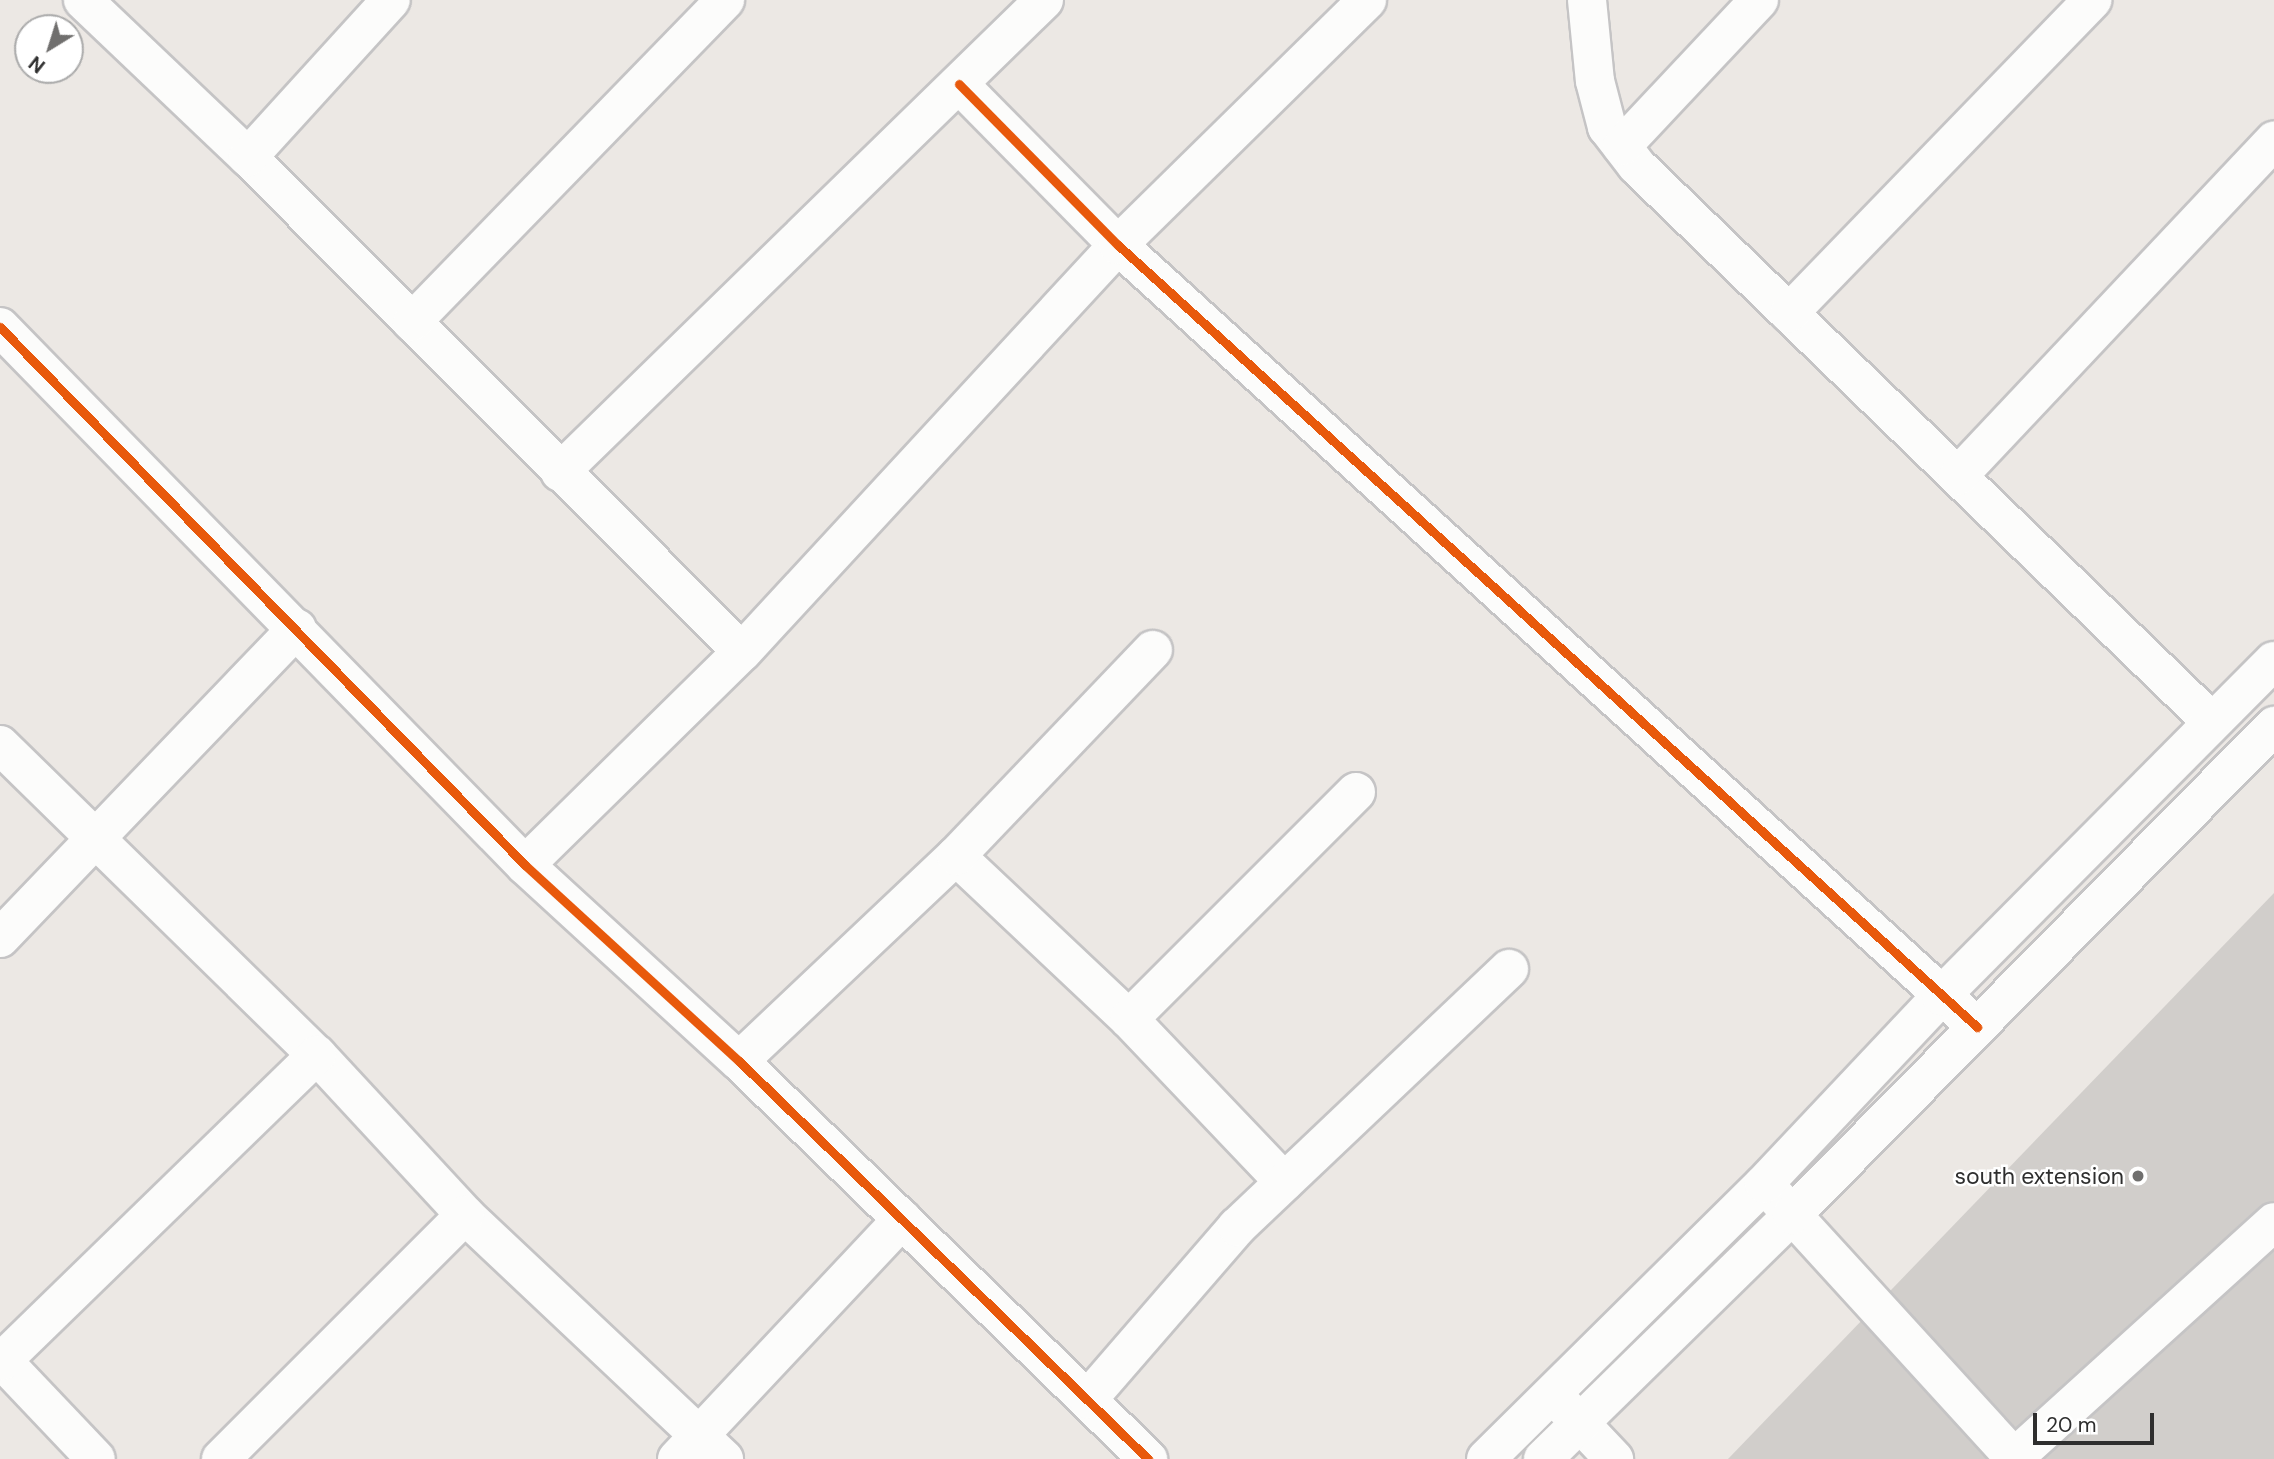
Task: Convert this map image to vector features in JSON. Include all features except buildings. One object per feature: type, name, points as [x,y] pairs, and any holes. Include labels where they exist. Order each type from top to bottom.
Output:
[{"type":"street","points":[[83,0],[248,157],[742,652]]},
{"type":"street","points":[[248,157],[391,0]]},
{"type":"street","points":[[412,322],[725,0]]},
{"type":"street","points":[[560,472],[1044,0]]},
{"type":"street","points":[[525,865],[742,652],[1118,244],[1367,0]]},
{"type":"street","points":[[1587,0],[1595,81],[1607,127],[1622,146],[1789,313],[2212,722]]},
{"type":"street","points":[[1622,146],[1759,0]]},
{"type":"street","points":[[1789,313],[2092,0]]},
{"type":"street","points":[[959,83],[1118,244],[1977,1027]]},
{"type":"street","points":[[1958,476],[2274,141]]},
{"type":"street","points":[[2,333],[297,628],[525,865],[739,1061],[1148,1459]]},
{"type":"street","points":[[0,938],[297,628]]},
{"type":"street","points":[[739,1061],[956,856],[1153,650]]},
{"type":"street","points":[[1486,1459],[1764,1184],[1879,1067],[1941,996],[2274,661]]},
{"type":"street","points":[[1543,1459],[1792,1215],[2274,726]]},
{"type":"street","points":[[0,745],[317,1055],[465,1215],[701,1451],[902,1219]]},
{"type":"street","points":[[1129,1019],[1356,792]]},
{"type":"street","points":[[956,856],[1129,1019],[1284,1182]]},
{"type":"street","points":[[1088,1399],[1237,1227],[1508,969]]},
{"type":"street","points":[[96,1459],[1,1360],[317,1055]]},
{"type":"street","points":[[1764,1184],[2014,1459],[2274,1222]]},
{"type":"street","points":[[221,1459],[465,1215]]},
{"type":"street","points":[[1551,1392],[1614,1459]]},
{"type":"cycle path","points":[[959,84],[1118,245],[1977,1027]]},
{"type":"cycle path","points":[[0,327],[525,865],[739,1061],[1148,1459]]},
{"type":"place","name":"south extension","points":[[2138,1176]]}]
